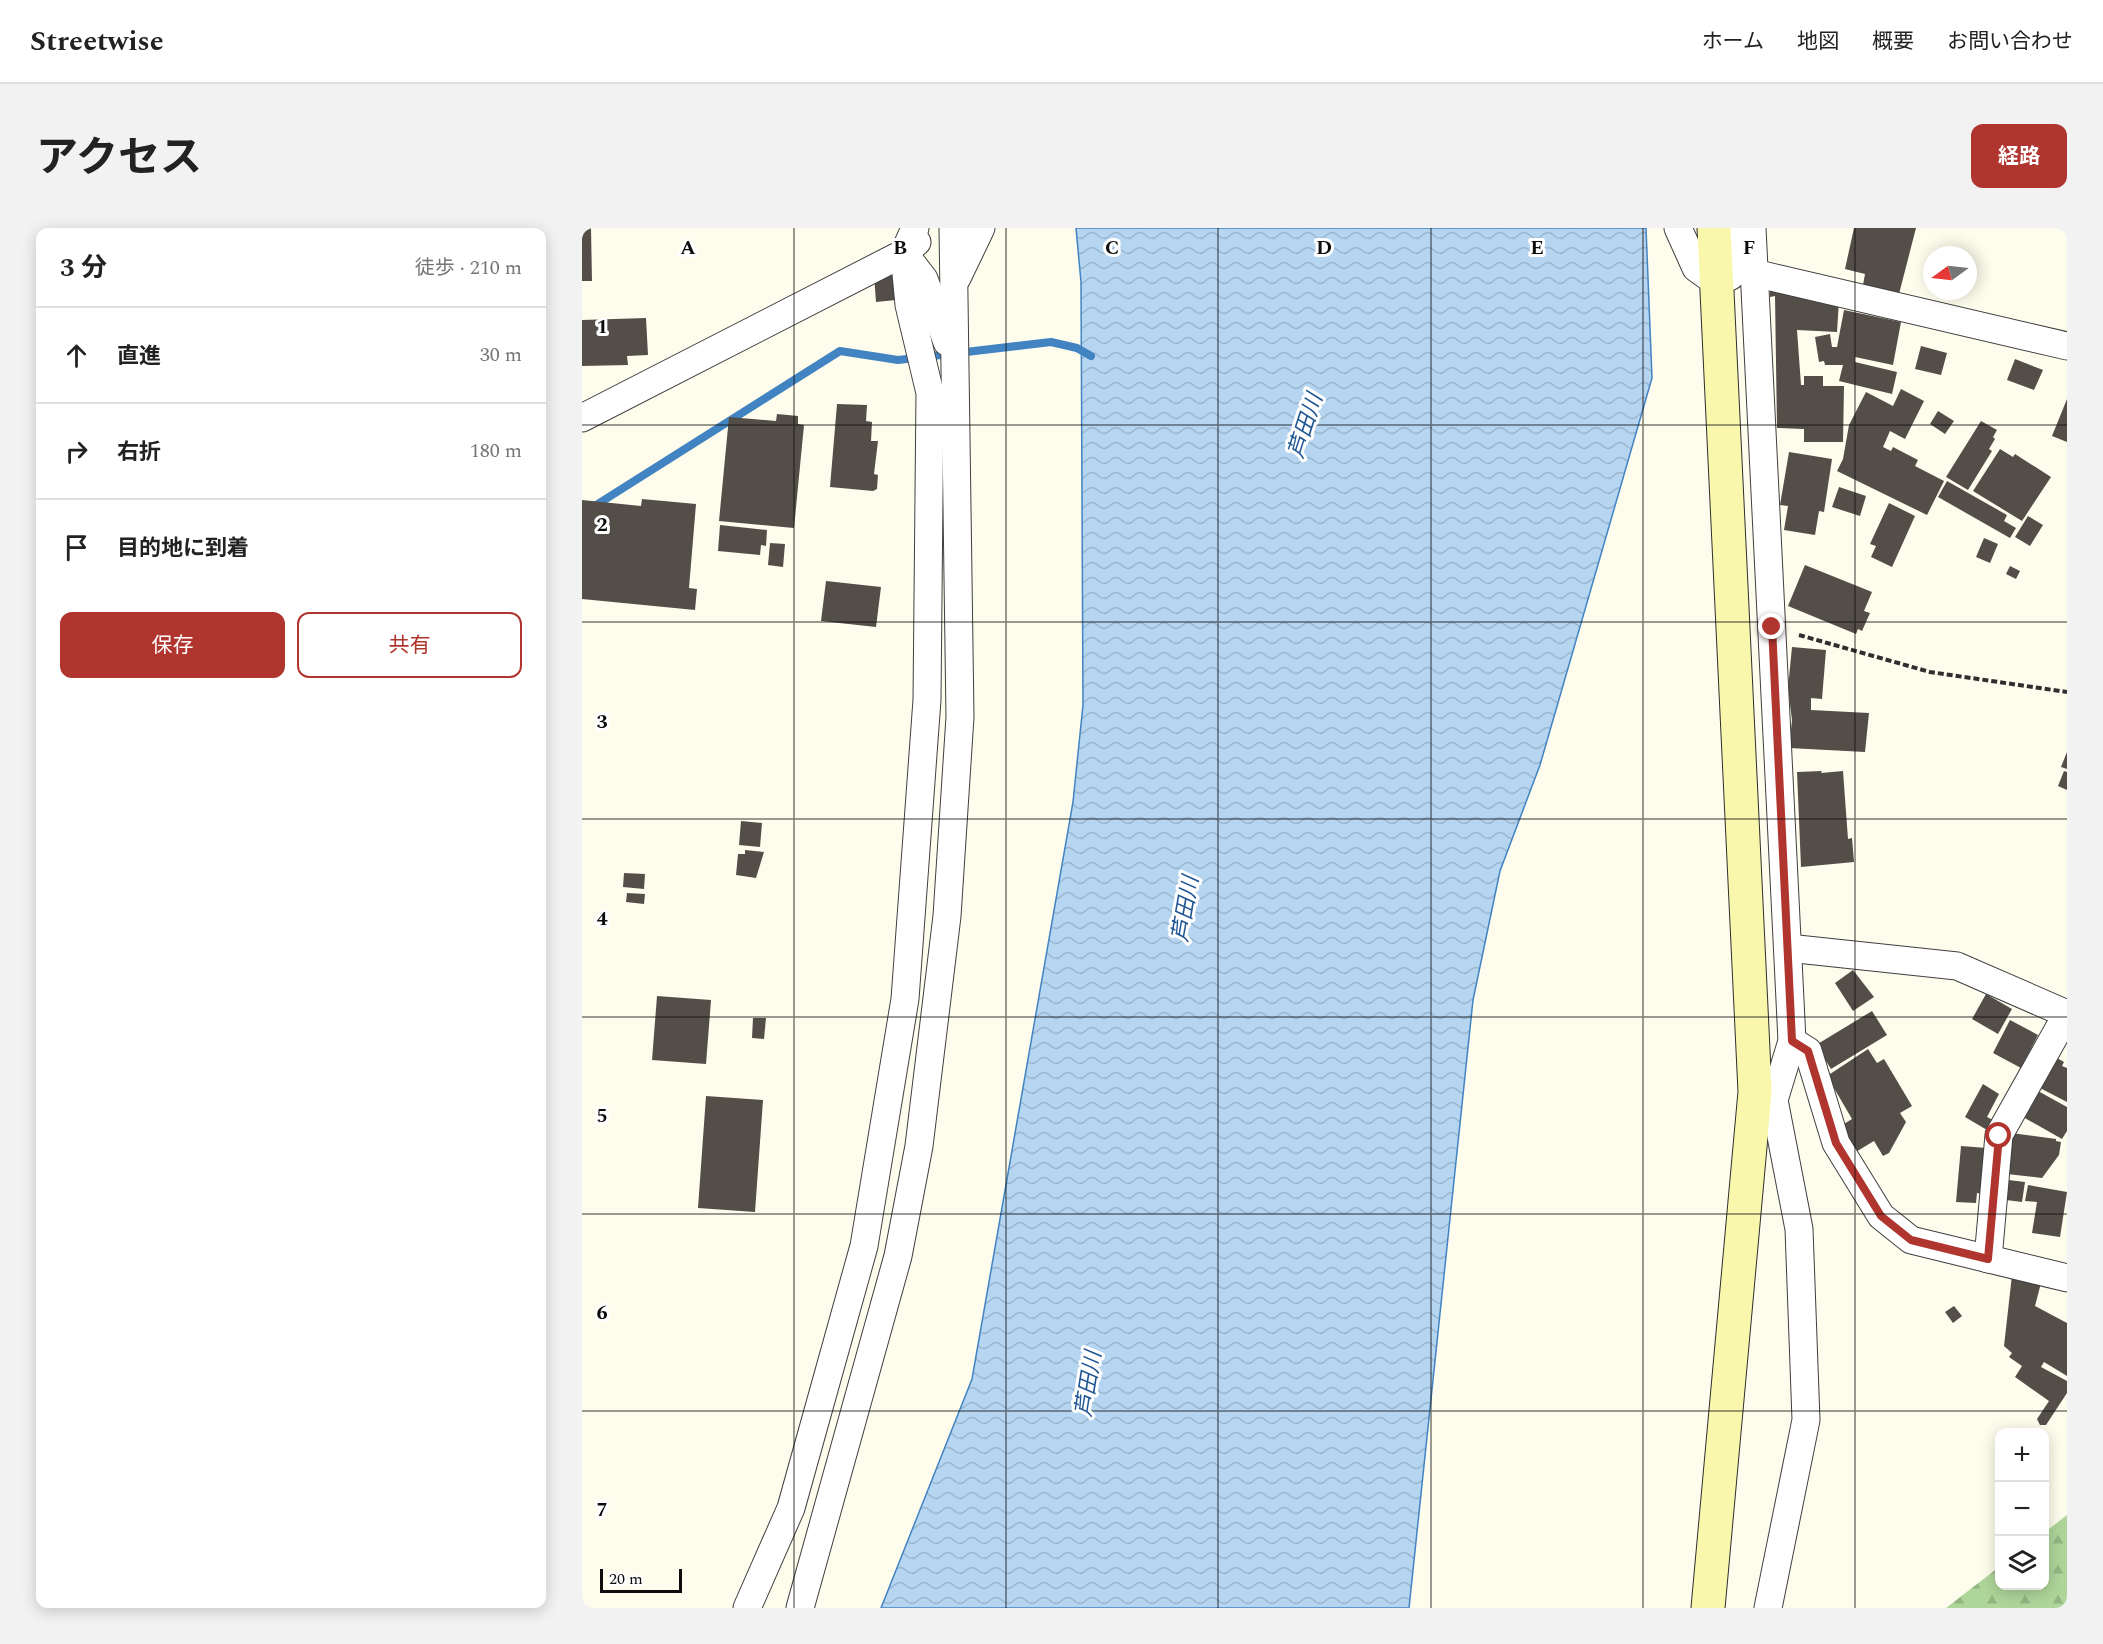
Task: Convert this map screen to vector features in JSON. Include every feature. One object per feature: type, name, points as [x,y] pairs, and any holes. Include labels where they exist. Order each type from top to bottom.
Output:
[{"type":"street","points":[[747,1608],[791,1508],[864,1246],[905,999],[927,700],[930,393],[909,305],[904,253],[915,228]]},
{"type":"street","points":[[582,418],[904,253],[930,228]]},
{"type":"street","points":[[800,1608],[898,1256],[919,1146],[946,916],[960,717],[957,344],[953,228]]},
{"type":"street","points":[[955,282],[981,228]]},
{"type":"street","points":[[1678,228],[1696,268],[1717,283]]},
{"type":"street","points":[[1708,1608],[1765,1096],[1714,228]]},
{"type":"street","points":[[1717,283],[1731,276],[1740,255],[1739,228]]},
{"type":"street","points":[[1752,228],[1792,1041],[1765,1096],[1799,1229],[1806,1420],[1768,1608]]},
{"type":"street","points":[[904,253],[924,279],[947,342],[957,344]]},
{"type":"street","points":[[1754,273],[2067,346]]},
{"type":"street","points":[[1788,948],[1957,966],[2067,1014],[1999,1136],[1988,1259]]},
{"type":"street","points":[[1792,1041],[1808,1051],[1836,1143],[1881,1216],[1911,1240],[2067,1278]]},
{"type":"path","points":[[1772,627],[1930,672],[2067,692]]},
{"type":"green space","points":[[2067,1515],[2067,1608],[1946,1608],[1995,1570],[1995,1590],[2049,1590],[2049,1529]]},
{"type":"water","name":"芦田川","points":[[1076,228],[1646,228],[1652,378],[1540,765],[1500,871],[1473,1000],[1409,1608],[881,1608],[972,1379],[1073,802],[1083,705],[1081,282]]},
{"type":"building","points":[[582,228],[591,228],[592,281],[582,281]]},
{"type":"building","points":[[1854,228],[1916,228],[1899,294],[1863,285],[1865,274],[1845,269]]},
{"type":"building","points":[[895,274],[896,300],[876,302],[874,275]]},
{"type":"building","points":[[1770,286],[1839,300],[1837,332],[1797,330],[1801,385],[1804,385],[1804,376],[1823,376],[1823,386],[1844,386],[1843,442],[1804,442],[1804,429],[1777,428],[1775,296],[1770,297]]},
{"type":"building","points":[[1844,310],[1901,322],[1893,365],[1855,357],[1855,362],[1897,372],[1892,394],[1839,381],[1843,365],[1825,365],[1824,361],[1819,362],[1815,337],[1830,334],[1832,347],[1837,347]]},
{"type":"building","points":[[646,318],[648,355],[627,356],[628,365],[582,366],[582,320]]},
{"type":"building","points":[[1921,346],[1947,353],[1941,375],[1915,369]]},
{"type":"building","points":[[2015,359],[2043,370],[2034,390],[2007,380]]},
{"type":"building","points":[[1901,389],[1924,401],[1905,439],[1890,431],[1883,447],[1891,451],[1893,447],[1918,460],[1915,466],[1944,481],[1927,515],[1837,471],[1843,459],[1849,425],[1866,392],[1893,406]]},
{"type":"building","points":[[2067,399],[2067,442],[2052,436]]},
{"type":"building","points":[[837,404],[867,405],[866,421],[872,422],[871,441],[878,441],[874,474],[878,475],[877,489],[873,491],[830,487]]},
{"type":"building","points":[[1938,411],[1954,421],[1945,434],[1930,424]]},
{"type":"building","points":[[777,414],[798,416],[798,424],[804,425],[794,528],[719,521],[729,417],[776,421]]},
{"type":"building","points":[[1981,421],[1997,430],[1989,449],[1992,451],[1968,490],[1946,477]]},
{"type":"building","points":[[2000,449],[2013,457],[2015,454],[2051,477],[2022,521],[1973,491]]},
{"type":"building","points":[[1789,452],[1832,459],[1824,512],[1819,511],[1815,535],[1784,530],[1788,506],[1780,505]]},
{"type":"building","points":[[1947,481],[2007,515],[2004,521],[2016,528],[2010,538],[1938,497]]},
{"type":"building","points":[[1839,487],[1866,496],[1860,516],[1832,507]]},
{"type":"building","points":[[642,499],[696,504],[689,588],[697,589],[695,610],[582,599],[582,500],[641,506]]},
{"type":"building","points":[[1889,503],[1915,516],[1892,567],[1871,557],[1876,546],[1870,544]]},
{"type":"building","points":[[2028,516],[2043,525],[2030,546],[2015,537]]},
{"type":"building","points":[[720,525],[767,530],[766,546],[761,545],[760,555],[718,551]]},
{"type":"building","points":[[1984,538],[1998,544],[1990,563],[1976,557]]},
{"type":"building","points":[[770,543],[785,544],[783,567],[768,565]]},
{"type":"building","points":[[1805,565],[1872,592],[1864,611],[1870,613],[1862,631],[1858,629],[1856,634],[1788,606]]},
{"type":"building","points":[[2010,566],[2020,571],[2016,579],[2006,574]]},
{"type":"building","points":[[826,581],[881,587],[876,627],[821,621]]},
{"type":"building","points":[[1792,647],[1826,650],[1822,699],[1811,698],[1811,710],[1869,713],[1865,752],[1789,748],[1792,720],[1788,688]]},
{"type":"building","points":[[2067,752],[2067,769],[2061,767]]},
{"type":"building","points":[[1822,771],[1821,773],[1843,771],[1848,839],[1852,838],[1854,862],[1801,867],[1797,772]]},
{"type":"building","points":[[2064,771],[2067,772],[2067,790],[2058,786]]},
{"type":"building","points":[[741,821],[762,823],[760,847],[739,845]]},
{"type":"building","points":[[745,850],[764,852],[756,878],[736,875],[738,854],[745,854]]},
{"type":"building","points":[[624,873],[645,874],[644,889],[623,887]]},
{"type":"building","points":[[627,893],[645,894],[644,904],[626,902]]},
{"type":"building","points":[[1853,970],[1874,997],[1853,1011],[1835,983]]},
{"type":"building","points":[[1986,994],[2012,1009],[1998,1034],[1972,1019]]},
{"type":"building","points":[[657,996],[711,1000],[706,1064],[652,1060]]},
{"type":"building","points":[[1872,1011],[1887,1035],[1831,1069],[1816,1045]]},
{"type":"building","points":[[753,1018],[766,1018],[764,1039],[752,1038]]},
{"type":"building","points":[[2010,1020],[2038,1035],[2021,1068],[1993,1053]]},
{"type":"building","points":[[1868,1049],[1877,1063],[1884,1059],[1912,1106],[1900,1113],[1906,1122],[1889,1153],[1883,1156],[1874,1141],[1854,1153],[1839,1127],[1852,1119],[1827,1076]]},
{"type":"building","points":[[2057,1058],[2064,1062],[2062,1066],[2067,1068],[2067,1102],[2040,1088]]},
{"type":"building","points":[[1983,1084],[1999,1094],[1987,1117],[1993,1120],[1987,1130],[1965,1117]]},
{"type":"building","points":[[2038,1091],[2067,1107],[2067,1131],[2062,1139],[2023,1117]]},
{"type":"building","points":[[706,1096],[763,1100],[755,1212],[698,1208]]},
{"type":"building","points":[[2003,1132],[2056,1139],[2061,1142],[2059,1155],[2042,1178],[1998,1173]]},
{"type":"building","points":[[1961,1146],[1987,1148],[1983,1194],[1977,1193],[1976,1203],[1956,1202]]},
{"type":"building","points":[[2000,1179],[2025,1182],[2022,1202],[1998,1199]]},
{"type":"building","points":[[2028,1185],[2067,1192],[2060,1237],[2032,1233],[2037,1202],[2025,1201]]},
{"type":"building","points":[[2012,1275],[2041,1283],[2035,1306],[2067,1323],[2067,1376],[2044,1362],[2041,1367],[2067,1381],[2067,1393],[2046,1425],[2040,1425],[2037,1419],[2049,1401],[2015,1377],[2022,1366],[2009,1357],[2012,1353],[2004,1346]]},
{"type":"building","points":[[1954,1306],[1962,1316],[1953,1323],[1945,1312]]},
{"type":"waterway","points":[[582,514],[840,351],[898,360],[1051,342],[1077,348],[1091,356]]},
{"type":"route","points":[[1772,627],[1792,1041],[1808,1051],[1836,1143],[1881,1216],[1911,1240],[1988,1259],[1999,1136]]}]
